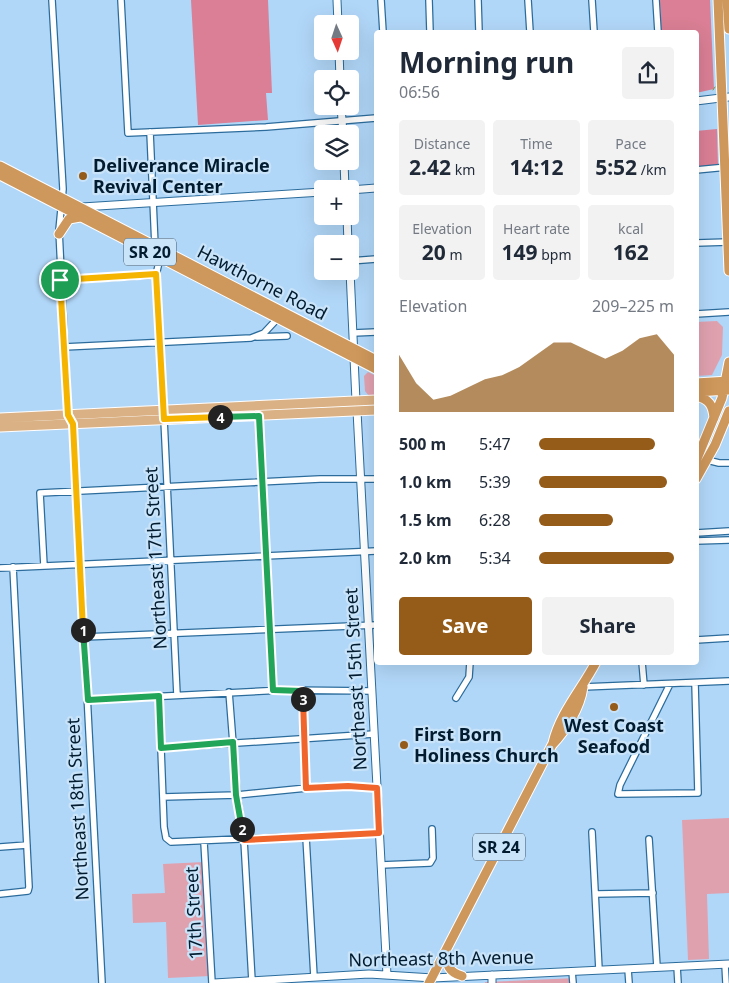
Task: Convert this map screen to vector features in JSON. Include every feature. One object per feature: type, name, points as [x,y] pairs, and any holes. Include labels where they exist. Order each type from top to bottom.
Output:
[{"type":"highway","points":[[718,0],[726,97],[729,271]]},
{"type":"highway","points":[[728,0],[729,29]]},
{"type":"highway","name":"Hawthorne Road","points":[[0,166],[62,203]]},
{"type":"highway","name":"Hawthorne Road","points":[[0,175],[155,246],[280,315],[354,353],[374,368]]},
{"type":"highway","name":"Hawthorne Road","points":[[80,212],[160,258],[280,315]]},
{"type":"highway","points":[[59,234],[67,221],[80,212]]},
{"type":"highway","name":"Hawthorne Road","points":[[354,353],[374,359]]},
{"type":"highway","points":[[699,454],[727,386],[729,362]]},
{"type":"highway","points":[[699,383],[727,386]]},
{"type":"highway","points":[[699,393],[727,386]]},
{"type":"highway","points":[[699,396],[712,405],[714,419]]},
{"type":"highway","points":[[699,474],[729,411]]},
{"type":"highway","name":"SR 24","points":[[432,981],[446,949],[552,745],[562,735],[577,706],[583,687],[594,665]]},
{"type":"highway","points":[[446,949],[448,968],[455,974],[462,976]]},
{"type":"main road","points":[[0,427],[73,424],[259,406],[374,400]]},
{"type":"main road","points":[[356,401],[357,411]]},
{"type":"main road","points":[[259,406],[259,416]]},
{"type":"main road","points":[[0,418],[68,415],[259,416],[374,410]]},
{"type":"main road","points":[[68,415],[73,424]]},
{"type":"street","points":[[52,0],[62,203],[59,234],[60,280],[68,415]]},
{"type":"street","points":[[121,0],[128,133],[342,122],[374,118]]},
{"type":"street","points":[[336,0],[337,15]]},
{"type":"street","points":[[381,0],[383,30]]},
{"type":"street","points":[[429,0],[430,30]]},
{"type":"street","points":[[478,0],[479,30]]},
{"type":"street","points":[[528,0],[530,30]]},
{"type":"street","points":[[592,0],[594,30]]},
{"type":"street","points":[[656,0],[658,30]]},
{"type":"street","points":[[699,101],[726,97]]},
{"type":"street","points":[[342,115],[342,125]]},
{"type":"street","points":[[150,132],[155,246]]},
{"type":"street","points":[[699,170],[727,167]]},
{"type":"street","points":[[359,189],[374,188]]},
{"type":"street","points":[[80,212],[153,203],[314,193]]},
{"type":"street","points":[[699,243],[729,241]]},
{"type":"street","name":"Northeast 17th Street","points":[[160,258],[156,274],[177,695]]},
{"type":"street","points":[[359,260],[374,259]]},
{"type":"street","points":[[60,280],[156,274]]},
{"type":"street","points":[[350,280],[356,401]]},
{"type":"street","points":[[699,314],[729,312]]},
{"type":"street","points":[[252,338],[264,333],[280,315]]},
{"type":"street","points":[[353,333],[374,332]]},
{"type":"street","points":[[64,347],[287,336]]},
{"type":"street","name":"Northeast 15th Street","points":[[357,411],[364,551],[372,626],[372,691],[387,975]]},
{"type":"street","points":[[259,416],[273,690]]},
{"type":"street","name":"Northeast 18th Street","points":[[73,424],[102,983]]},
{"type":"street","points":[[707,460],[719,464],[729,463]]},
{"type":"street","points":[[44,566],[40,494],[327,479],[374,479]]},
{"type":"street","points":[[711,532],[712,541]]},
{"type":"street","points":[[699,533],[729,532]]},
{"type":"street","points":[[699,541],[729,540]]},
{"type":"street","points":[[0,568],[374,551]]},
{"type":"street","points":[[0,894],[28,891],[13,567]]},
{"type":"street","points":[[84,637],[372,626]]},
{"type":"street","points":[[699,640],[729,638]]},
{"type":"street","points":[[456,698],[469,677],[470,665]]},
{"type":"street","points":[[642,665],[644,685]]},
{"type":"street","points":[[583,687],[729,681]]},
{"type":"street","points":[[670,684],[620,785],[618,794],[698,792],[695,683]]},
{"type":"street","points":[[88,700],[273,690],[372,691]]},
{"type":"street","points":[[302,691],[306,788]]},
{"type":"street","points":[[229,692],[236,795],[244,840],[257,981]]},
{"type":"street","points":[[159,696],[162,797],[166,838],[169,841],[178,843],[379,833]]},
{"type":"street","points":[[161,748],[374,734]]},
{"type":"street","points":[[162,797],[236,795],[348,786],[377,788]]},
{"type":"street","points":[[381,865],[430,862],[433,858],[432,829]]},
{"type":"street","points":[[592,832],[598,970]]},
{"type":"street","points":[[306,837],[314,977]]},
{"type":"street","points":[[649,839],[657,967]]},
{"type":"street","name":"17th Street","points":[[204,842],[213,983]]},
{"type":"street","points":[[0,847],[26,845]]},
{"type":"street","points":[[596,894],[653,893]]},
{"type":"street","points":[[726,983],[727,964]]},
{"type":"street","name":"Northeast 8th Avenue","points":[[213,983],[387,975],[432,981],[462,976],[727,964]]},
{"type":"street","points":[[677,966],[678,983]]},
{"type":"street","points":[[628,969],[629,983]]},
{"type":"street","points":[[572,971],[573,983]]},
{"type":"street","points":[[492,975],[492,983]]},
{"type":"shaded area","points":[[191,0],[268,0],[272,93],[266,93],[268,120],[198,125]]},
{"type":"shaded area","points":[[660,0],[710,0],[714,89],[699,92],[699,30],[661,30]]},
{"type":"shaded area","points":[[717,129],[718,165],[699,168],[699,131]]},
{"type":"shaded area","points":[[717,321],[723,327],[722,355],[712,375],[699,376],[699,322]]},
{"type":"shaded area","points":[[368,372],[374,375],[374,395],[369,396],[365,391],[364,376]]},
{"type":"shaded area","points":[[729,818],[729,893],[707,894],[709,959],[688,960],[682,820]]},
{"type":"shaded area","points":[[204,862],[210,976],[168,978],[166,922],[133,923],[132,894],[165,893],[163,864]]},
{"type":"shaded area","points":[[576,978],[577,983],[485,983],[485,982]]},
{"type":"place","name":"Deliverance Miracle Revival Center","points":[[83,176]]},
{"type":"place","name":"West Coast Seafood","points":[[614,707]]},
{"type":"place","name":"First Born Holiness Church","points":[[404,745]]},
{"type":"route","points":[[156,274],[164,419],[259,416],[273,690],[302,691],[306,788],[359,786],[377,788],[379,833],[244,840],[236,795],[233,742],[161,748],[159,696],[88,700],[73,424],[68,415],[60,280],[156,274]]}]
